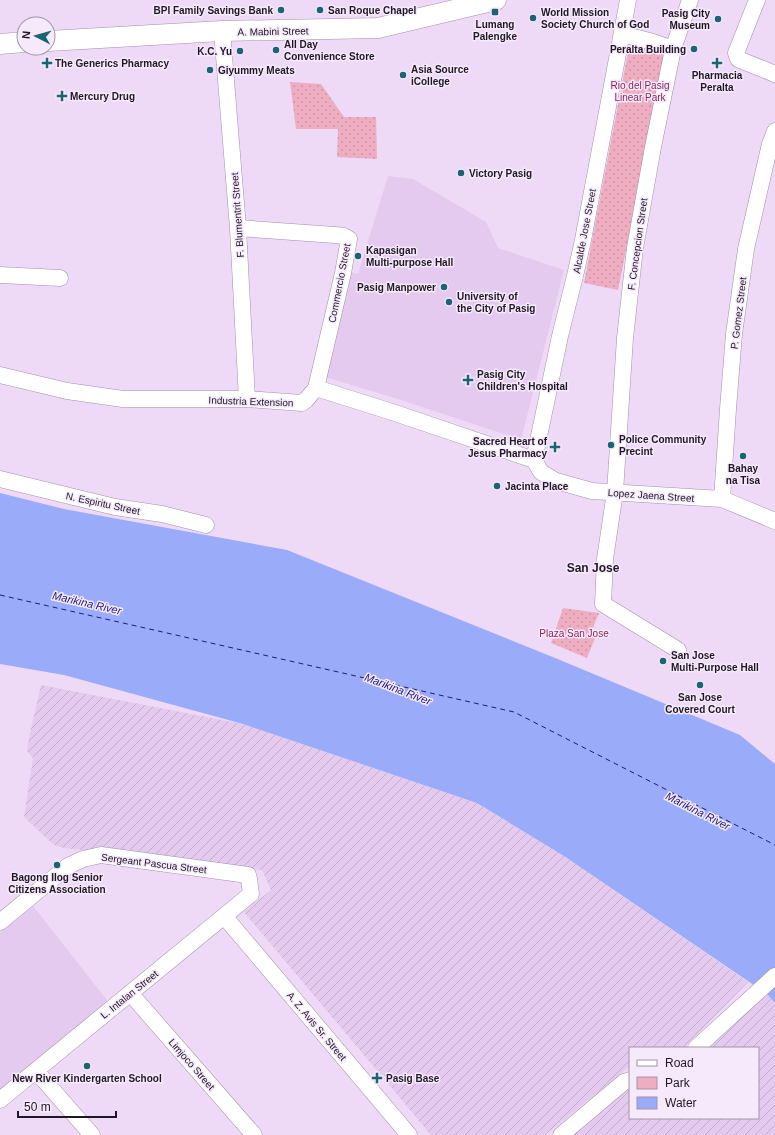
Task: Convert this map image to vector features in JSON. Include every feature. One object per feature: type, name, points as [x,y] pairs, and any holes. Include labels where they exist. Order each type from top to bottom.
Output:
[{"type":"main road","name":"A. Mabini Street","points":[[56,41],[222,31],[378,28],[496,0]]},
{"type":"main road","points":[[0,44],[16,43]]},
{"type":"street","name":"Alcalde Jose Street","points":[[534,460],[560,336],[579,256],[628,0]]},
{"type":"street","name":"F. Concepcion Street","points":[[678,650],[603,604],[605,559],[615,492],[625,338],[633,260],[653,147],[673,49],[690,0]]},
{"type":"street","points":[[757,0],[736,53],[738,59],[775,74]]},
{"type":"street","name":"F. Blumentrit Street","points":[[222,31],[238,228],[247,399]]},
{"type":"street","points":[[622,34],[673,49]]},
{"type":"street","name":"P. Gomez Street","points":[[722,500],[734,334],[746,249],[770,144],[775,131]]},
{"type":"street","name":"Commercio Street","points":[[238,228],[335,235],[344,236],[349,239],[343,273],[316,388]]},
{"type":"street","points":[[0,275],[60,278]]},
{"type":"street","name":"Industria Extension","points":[[0,375],[67,391],[123,399],[247,399],[302,403],[316,388]]},
{"type":"street","points":[[316,388],[534,460]]},
{"type":"street","name":"Lopez Jaena Street","points":[[534,460],[541,472],[556,481],[592,491],[722,500],[775,521]]},
{"type":"street","name":"N. Espiritu Street","points":[[0,479],[115,507],[162,514],[206,525]]},
{"type":"street","name":"Sergeant Pascua Street","points":[[0,922],[68,866],[83,859],[102,855],[248,875],[250,885]]},
{"type":"street","name":"L. Intalan Street","points":[[0,1100],[251,894],[250,885]]},
{"type":"street","name":"A. Z. Avis Sr. Street","points":[[224,916],[409,1135]]},
{"type":"street","points":[[697,1047],[775,976]]},
{"type":"street","name":"Limjoco Street","points":[[130,993],[254,1135]]},
{"type":"street","points":[[36,1071],[92,1135]]},
{"type":"street","points":[[561,1135],[624,1082],[629,1080]]},
{"type":"shaded area","name":"University of the City of Pasig","points":[[388,176],[413,179],[486,222],[498,248],[564,270],[521,440],[395,398],[325,377],[348,271],[358,274]]},
{"type":"shaded area","points":[[41,685],[243,724],[477,803],[564,856],[748,982],[685,1047],[629,1047],[629,1067],[545,1135],[431,1135],[244,912],[271,890],[262,870],[64,848],[54,845],[24,817],[33,758],[27,751]]},
{"type":"shaded area","points":[[33,906],[110,1004],[0,1096],[0,932]]},
{"type":"shaded area","points":[[767,994],[775,1003],[775,1135],[570,1135],[612,1099],[629,1090],[629,1119],[759,1119],[759,1047],[707,1047]]},
{"type":"green space","name":"Rio del Pasig Linear Park","points":[[638,45],[659,49],[665,58],[618,290],[584,283],[629,47]]},
{"type":"green space","points":[[290,82],[321,84],[344,117],[376,117],[377,159],[337,157],[338,129],[296,129]]},
{"type":"green space","name":"Plaza San Jose","points":[[563,608],[599,613],[592,630],[597,633],[587,658],[551,643]]},
{"type":"water","name":"Marikina River","points":[[0,493],[64,509],[287,550],[560,660],[740,735],[775,764],[775,1003],[767,994],[564,856],[477,803],[243,724],[64,675],[0,664]]},
{"type":"ferry route","points":[[0,595],[514,712],[775,845]]},
{"type":"place","name":"BPI Family Savings Bank","points":[[281,10]]},
{"type":"place","name":"San Roque Chapel","points":[[320,10]]},
{"type":"place","name":"Lumang Palengke","points":[[495,12]]},
{"type":"place","name":"World Mission Society Church of God","points":[[533,18]]},
{"type":"place","name":"Pasig City Museum","points":[[718,19]]},
{"type":"place","name":"Peralta Building","points":[[694,49]]},
{"type":"place","name":"All Day Convenience Store","points":[[276,50]]},
{"type":"place","name":"K.C. Yu","points":[[240,51]]},
{"type":"place","name":"The Generics Pharmacy","points":[[47,63]]},
{"type":"place","name":"Pharmacia Peralta","points":[[717,63]]},
{"type":"place","name":"Giyummy Meats","points":[[210,70]]},
{"type":"place","name":"Asia Source iCollege","points":[[403,75]]},
{"type":"place","name":"Mercury Drug","points":[[62,96]]},
{"type":"place","name":"Victory Pasig","points":[[461,173]]},
{"type":"place","name":"Kapasigan Multi-purpose Hall","points":[[358,256]]},
{"type":"place","name":"Pasig Manpower","points":[[444,287]]},
{"type":"place","name":"University of the City of Pasig","points":[[449,302]]},
{"type":"place","name":"Pasig City Children's Hospital","points":[[468,380]]},
{"type":"place","name":"Police Community Precint","points":[[611,445]]},
{"type":"place","name":"Sacred Heart of Jesus Pharmacy","points":[[555,447]]},
{"type":"place","name":"Bahay na Tisa","points":[[743,456]]},
{"type":"place","name":"Jacinta Place","points":[[497,486]]},
{"type":"place","name":"San Jose Multi-Purpose Hall","points":[[663,661]]},
{"type":"place","name":"San Jose Covered Court","points":[[700,685]]},
{"type":"place","name":"Bagong Ilog Senior Citizens Association","points":[[57,865]]},
{"type":"place","name":"New River Kindergarten School","points":[[87,1066]]},
{"type":"place","name":"Pasig Base","points":[[377,1078]]},
{"type":"district","name":"San Jose","points":[[593,568]]}]
